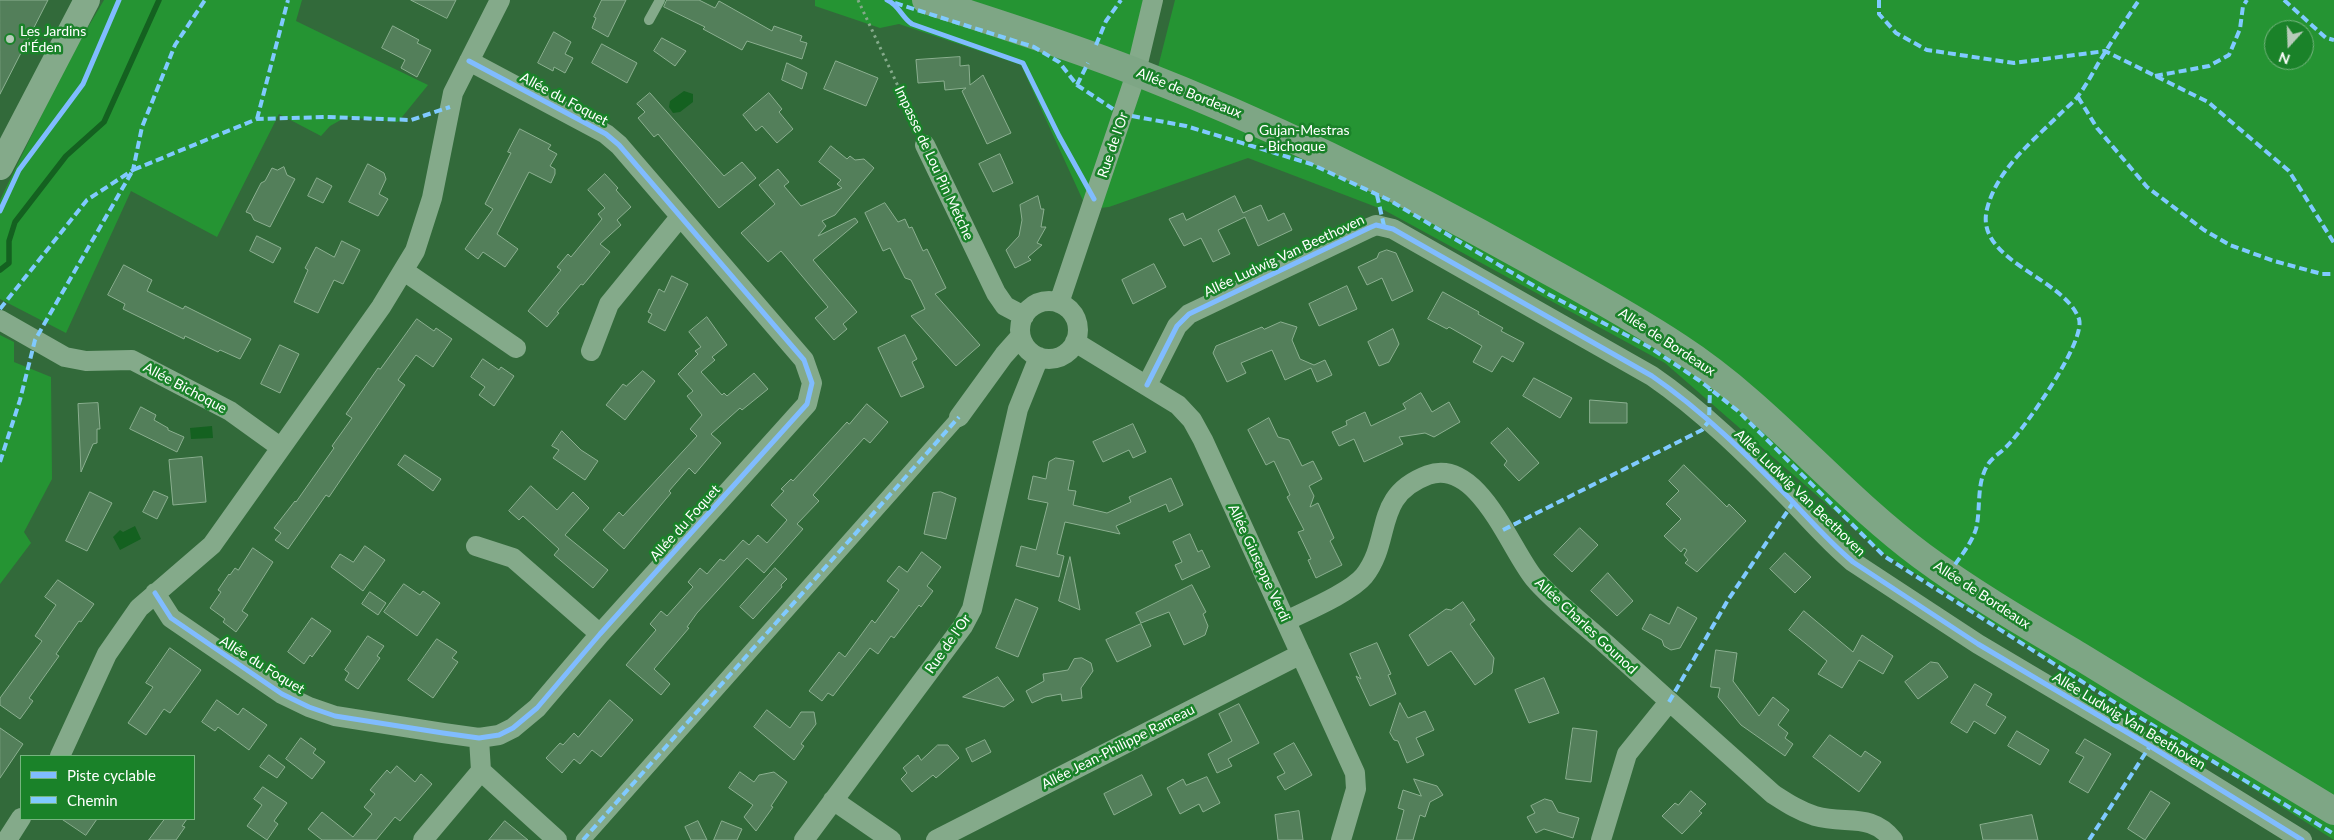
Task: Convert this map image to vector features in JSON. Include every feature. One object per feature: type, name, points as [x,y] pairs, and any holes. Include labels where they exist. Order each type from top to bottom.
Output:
[{"type":"main road","name":"Allée de Bordeaux","points":[[926,0],[1136,72],[1245,116],[1346,162],[1440,210],[1648,328],[1682,349],[1748,400],[1881,523],[1923,557],[2001,608],[2334,811]]},
{"type":"street","points":[[0,167],[87,0]]},
{"type":"street","points":[[60,755],[107,654],[139,608],[154,593],[212,545],[381,307],[404,271],[418,244],[432,198],[453,93],[500,0]]},
{"type":"street","name":"Rue de l'Or","points":[[1059,303],[1136,72],[1153,0]]},
{"type":"street","name":"Allée du Foquet","points":[[154,593],[171,618],[282,694],[309,707],[335,716],[479,738],[499,735],[525,720],[600,634],[800,414],[811,393],[810,373],[804,360],[619,145],[606,134],[469,61]]},
{"type":"street","name":"Impasse de Lou Pin Metche","points":[[925,145],[996,294],[1005,306],[1024,316]]},
{"type":"street","points":[[590,351],[609,304],[680,217]]},
{"type":"street","name":"Allée Ludwig Van Beethoven","points":[[1147,384],[1177,326],[1189,314],[1376,225],[1393,228],[1652,376],[1672,390],[1730,440],[1853,562],[1978,644],[2150,746],[2302,840]]},
{"type":"street","points":[[404,271],[516,348]]},
{"type":"street","points":[[1039,302],[1059,303],[1069,309],[1077,322],[1078,329],[1075,342],[1070,350],[1056,359],[1039,357],[1028,350],[1020,337],[1020,325],[1032,306],[1039,302]]},
{"type":"street","name":"Allée Bichoque","points":[[0,320],[65,357],[75,360],[132,360],[230,411],[280,447]]},
{"type":"street","points":[[583,840],[959,417],[1004,355],[1020,337]]},
{"type":"street","name":"Allée Giuseppe Verdi","points":[[1075,342],[1147,384],[1178,405],[1192,420],[1355,773],[1356,789],[1341,840]]},
{"type":"street","name":"Rue de l'Or","points":[[804,840],[963,626],[972,609],[1015,418],[1023,392],[1039,357]]},
{"type":"street","name":"Allée Charles Gounod","points":[[1286,621],[1354,586],[1364,577],[1377,553],[1391,504],[1403,489],[1430,474],[1454,476],[1478,490],[1536,580],[1773,794],[1797,810],[1836,821],[1874,823],[1885,829],[1893,840]]},
{"type":"street","points":[[476,546],[513,558],[600,634]]},
{"type":"street","name":"Allée Jean-Philippe Rameau","points":[[936,840],[1301,654]]},
{"type":"street","points":[[1601,840],[1627,754],[1669,702]]},
{"type":"street","points":[[423,840],[481,772],[479,738]]},
{"type":"street","points":[[481,772],[557,840]]},
{"type":"street","points":[[833,800],[891,840]]},
{"type":"street","points":[[7,840],[20,820]]},
{"type":"lane","points":[[649,20],[660,0]]},
{"type":"shaded area","points":[[104,0],[302,0],[296,21],[428,85],[398,122],[346,117],[330,126],[321,136],[279,114],[217,237],[131,191],[66,333],[0,299],[0,200],[68,61]]},
{"type":"shaded area","points":[[815,0],[926,0],[1155,79],[1175,0],[2334,0],[2334,840],[1883,553],[1665,363],[1384,210],[1248,158],[1109,207],[1091,209],[1085,205],[1021,65],[899,24],[880,28],[815,6]]},
{"type":"shaded area","points":[[965,0],[1143,0],[1130,59]]},
{"type":"shaded area","points":[[684,91],[693,94],[693,102],[680,112],[673,113],[669,107],[670,101]]},
{"type":"shaded area","points":[[0,335],[14,342],[14,362],[51,377],[52,479],[24,532],[31,543],[0,584]]},
{"type":"shaded area","points":[[212,426],[213,438],[191,439],[190,428]]},
{"type":"shaded area","points":[[135,526],[141,539],[120,550],[113,537],[120,530],[123,532]]},
{"type":"building","name":"Les Jardins d'Éden","points":[[0,0],[48,0],[0,94]]},
{"type":"building","points":[[411,0],[456,0],[447,18]]},
{"type":"building","points":[[602,0],[626,0],[608,37],[592,28],[596,18],[594,17]]},
{"type":"building","points":[[667,0],[699,0],[715,8],[719,1],[772,31],[774,26],[802,36],[800,41],[807,43],[802,59],[747,41],[742,50],[703,29],[705,27],[664,7]]},
{"type":"building","points":[[393,26],[419,40],[417,43],[431,50],[417,77],[401,68],[405,60],[382,48]]},
{"type":"building","points":[[554,32],[571,42],[565,54],[573,58],[565,73],[554,67],[553,71],[538,63]]},
{"type":"building","points":[[662,38],[686,51],[675,66],[654,51]]},
{"type":"building","points":[[602,44],[637,63],[627,83],[592,63]]},
{"type":"building","points":[[960,57],[960,66],[969,65],[970,85],[983,75],[1011,133],[987,144],[962,91],[966,88],[945,90],[944,81],[918,83],[916,60]]},
{"type":"building","points":[[836,61],[878,78],[866,106],[824,89]]},
{"type":"building","points":[[787,63],[807,73],[802,89],[782,80]]},
{"type":"building","points":[[650,93],[724,176],[742,162],[756,178],[719,208],[658,134],[654,137],[638,118],[645,112],[637,104]]},
{"type":"building","points":[[769,93],[782,109],[779,112],[793,129],[777,143],[762,126],[756,131],[743,115]]},
{"type":"building","points":[[520,129],[551,145],[548,149],[557,154],[550,166],[555,169],[555,174],[551,183],[529,172],[497,234],[518,249],[505,267],[483,252],[478,259],[465,249],[493,209],[485,204],[511,153],[508,152]]},
{"type":"building","points":[[831,146],[847,159],[850,156],[855,160],[864,159],[874,168],[835,215],[822,221],[826,226],[818,236],[855,218],[858,222],[813,260],[857,312],[843,324],[847,329],[834,340],[815,318],[828,307],[781,251],[768,262],[741,233],[775,204],[759,185],[778,169],[789,182],[784,186],[801,206],[842,188],[837,184],[841,180],[819,162]]},
{"type":"building","points":[[1000,154],[1013,183],[993,192],[979,164]]},
{"type":"building","points":[[368,164],[384,173],[386,179],[379,194],[388,199],[378,216],[349,202]]},
{"type":"building","points":[[284,167],[287,175],[295,179],[270,227],[254,220],[251,214],[246,212],[261,183],[265,181],[272,168],[277,170]]},
{"type":"building","points":[[605,174],[618,188],[616,190],[631,207],[617,220],[621,225],[600,244],[610,252],[583,285],[581,284],[557,312],[559,313],[547,327],[528,311],[561,270],[557,267],[568,254],[571,257],[602,219],[598,214],[605,208],[588,190]]},
{"type":"building","points":[[317,178],[332,186],[323,203],[308,196]]},
{"type":"building","points":[[1038,196],[1041,209],[1044,209],[1041,227],[1046,227],[1037,243],[1042,245],[1028,257],[1031,260],[1015,268],[1006,250],[1019,236],[1022,220],[1020,205]]},
{"type":"building","points":[[1235,196],[1243,213],[1261,205],[1268,221],[1284,213],[1292,230],[1258,246],[1245,217],[1218,230],[1230,254],[1213,262],[1201,238],[1184,246],[1169,219],[1183,213],[1186,220]]},
{"type":"building","points":[[885,203],[898,222],[905,219],[909,228],[912,227],[923,251],[927,249],[946,288],[935,294],[980,345],[956,366],[911,316],[925,309],[911,280],[905,278],[890,248],[883,251],[865,213]]},
{"type":"building","points":[[257,236],[281,248],[273,263],[250,251]]},
{"type":"building","points":[[342,241],[360,250],[343,284],[334,280],[318,313],[294,302],[308,270],[305,268],[316,247],[334,257]]},
{"type":"building","points":[[1387,250],[1396,253],[1413,291],[1392,301],[1382,278],[1367,285],[1358,267],[1377,258],[1379,253]]},
{"type":"building","points":[[1154,264],[1166,287],[1133,304],[1122,280]]},
{"type":"building","points":[[124,265],[152,280],[147,291],[183,309],[185,306],[251,339],[240,359],[220,350],[218,352],[185,336],[184,339],[123,309],[125,304],[108,295]]},
{"type":"building","points":[[672,276],[688,284],[665,331],[648,322],[652,314],[648,312],[659,289],[664,292]]},
{"type":"building","points":[[1347,286],[1357,309],[1319,326],[1309,304]]},
{"type":"building","points":[[1443,292],[1479,312],[1478,314],[1503,328],[1501,331],[1524,343],[1513,362],[1502,356],[1492,372],[1473,362],[1482,346],[1449,327],[1447,329],[1428,319]]},
{"type":"building","points":[[707,317],[727,345],[712,357],[715,360],[701,372],[722,395],[724,393],[727,396],[754,373],[768,389],[742,410],[740,408],[711,434],[721,443],[695,474],[689,468],[669,491],[671,493],[624,549],[603,530],[619,512],[623,516],[697,436],[690,429],[702,415],[687,396],[693,391],[678,374],[698,354],[695,351],[701,347],[689,332]]},
{"type":"building","points":[[417,319],[434,331],[436,328],[452,339],[433,367],[416,355],[398,380],[405,385],[329,497],[326,495],[288,549],[275,540],[281,533],[274,528],[296,502],[334,448],[332,446],[352,418],[346,414],[378,368],[380,369]]},
{"type":"building","points":[[1281,322],[1297,327],[1292,340],[1300,359],[1314,365],[1325,360],[1332,375],[1317,382],[1311,368],[1285,380],[1272,350],[1241,363],[1246,373],[1227,382],[1213,353],[1216,346],[1262,327],[1264,329]]},
{"type":"building","points":[[1393,329],[1399,344],[1389,362],[1379,366],[1368,342]]},
{"type":"building","points":[[905,335],[917,359],[912,362],[924,387],[901,397],[878,348]]},
{"type":"building","points":[[280,345],[299,354],[280,393],[261,384]]},
{"type":"building","points":[[483,359],[499,370],[501,367],[514,376],[494,406],[479,395],[485,387],[471,377]]},
{"type":"building","points":[[643,371],[655,381],[625,420],[606,405],[623,384],[626,386]]},
{"type":"building","points":[[1534,378],[1572,398],[1560,418],[1523,396]]},
{"type":"building","points":[[1421,393],[1432,412],[1449,402],[1460,422],[1434,437],[1425,433],[1399,437],[1403,444],[1364,462],[1354,439],[1339,446],[1332,432],[1347,425],[1346,421],[1365,412],[1371,426],[1406,409],[1403,404]]},
{"type":"building","points":[[1590,400],[1627,403],[1627,423],[1590,423]]},
{"type":"building","points":[[98,403],[100,429],[97,429],[97,443],[93,444],[81,472],[78,404]]},
{"type":"building","points":[[867,404],[888,422],[870,443],[864,438],[813,495],[819,501],[797,524],[803,529],[764,573],[747,558],[697,613],[687,627],[689,628],[654,669],[670,684],[661,695],[626,665],[656,630],[650,624],[661,611],[667,616],[693,587],[688,582],[700,568],[707,574],[720,559],[724,561],[743,540],[749,545],[758,535],[767,543],[787,520],[771,505],[784,491],[781,489],[791,479],[793,481],[847,422],[849,424]]},
{"type":"building","points":[[141,407],[156,415],[154,420],[168,428],[168,430],[184,437],[177,452],[130,429]]},
{"type":"building","points":[[1269,418],[1278,437],[1289,440],[1302,466],[1313,461],[1322,479],[1309,486],[1314,496],[1310,507],[1318,503],[1334,538],[1330,541],[1342,565],[1316,578],[1308,560],[1311,559],[1298,532],[1304,530],[1287,497],[1290,495],[1274,461],[1266,465],[1248,430]]},
{"type":"building","points":[[1133,424],[1146,452],[1133,458],[1129,450],[1103,462],[1093,442]]},
{"type":"building","points":[[1508,428],[1539,463],[1519,481],[1504,465],[1507,461],[1491,443]]},
{"type":"building","points":[[562,431],[581,450],[598,461],[585,480],[553,458],[559,450],[552,446]]},
{"type":"building","points":[[405,455],[441,479],[433,491],[398,465]]},
{"type":"building","points":[[202,457],[206,502],[173,505],[169,460]]},
{"type":"building","points":[[1056,458],[1074,461],[1068,490],[1076,491],[1073,505],[1107,513],[1131,502],[1129,497],[1171,478],[1183,505],[1169,512],[1166,504],[1116,526],[1120,534],[1065,522],[1057,554],[1064,556],[1059,577],[1016,566],[1021,546],[1036,550],[1048,503],[1028,499],[1033,476],[1046,479],[1049,462]]},
{"type":"building","points":[[1684,465],[1727,507],[1729,504],[1746,521],[1697,572],[1685,563],[1688,560],[1684,555],[1687,550],[1684,548],[1681,552],[1664,536],[1681,519],[1666,504],[1679,491],[1669,481]]},
{"type":"building","points":[[531,486],[557,510],[573,492],[589,508],[565,535],[608,570],[593,588],[554,555],[559,549],[523,516],[519,520],[509,511]]},
{"type":"building","points":[[154,491],[168,497],[157,519],[143,512]]},
{"type":"building","points":[[90,492],[112,503],[87,551],[66,541]]},
{"type":"building","points":[[941,492],[956,498],[946,539],[924,534],[933,493]]},
{"type":"building","points":[[1580,528],[1598,545],[1572,572],[1554,555]]},
{"type":"building","points":[[1190,534],[1198,552],[1202,550],[1210,567],[1182,580],[1175,565],[1182,562],[1173,542]]},
{"type":"building","points":[[365,546],[385,560],[363,591],[331,567],[340,554],[353,562]]},
{"type":"building","points":[[253,548],[273,562],[242,611],[248,615],[236,632],[223,622],[225,619],[210,608],[221,592],[218,590],[229,574],[235,568],[238,570]]},
{"type":"building","points":[[922,552],[941,567],[927,586],[933,591],[921,607],[919,605],[894,638],[891,636],[878,654],[870,648],[833,696],[828,693],[822,701],[809,691],[839,652],[845,657],[872,620],[875,623],[899,590],[887,581],[899,566],[907,572]]},
{"type":"building","points":[[1785,553],[1811,577],[1795,593],[1770,569]]},
{"type":"building","points":[[1070,557],[1080,610],[1059,601]]},
{"type":"building","points":[[775,568],[787,579],[753,619],[740,607]]},
{"type":"building","points":[[1608,573],[1633,601],[1617,616],[1591,591]]},
{"type":"building","points":[[58,580],[94,604],[81,622],[79,621],[56,654],[59,656],[29,698],[33,701],[20,719],[0,705],[0,698],[42,641],[35,636],[56,605],[45,597]]},
{"type":"building","points":[[404,584],[420,595],[423,591],[440,603],[417,636],[384,612]]},
{"type":"building","points":[[1192,585],[1206,612],[1203,614],[1208,626],[1205,635],[1184,645],[1169,612],[1141,623],[1136,613]]},
{"type":"building","points":[[370,592],[386,603],[378,615],[362,604]]},
{"type":"building","points":[[1016,599],[1038,608],[1018,657],[996,648]]},
{"type":"building","points":[[1463,602],[1475,620],[1470,624],[1494,658],[1492,673],[1475,685],[1451,651],[1428,666],[1409,635],[1446,609],[1451,610]]},
{"type":"building","points":[[1678,607],[1697,618],[1680,648],[1671,650],[1664,646],[1662,640],[1642,629],[1650,614],[1669,624]]},
{"type":"building","points":[[1804,611],[1853,652],[1862,635],[1893,656],[1883,674],[1859,660],[1842,688],[1818,674],[1827,661],[1789,630]]},
{"type":"building","points":[[312,618],[331,631],[312,657],[310,655],[304,664],[288,652]]},
{"type":"building","points":[[1141,624],[1151,646],[1117,662],[1106,640]]},
{"type":"building","points":[[368,636],[384,646],[377,656],[380,658],[358,689],[345,680],[349,673],[345,670]]},
{"type":"building","points":[[437,639],[457,652],[452,658],[458,662],[433,698],[408,680]]},
{"type":"building","points":[[1377,643],[1391,674],[1388,675],[1396,694],[1370,706],[1356,676],[1361,679],[1350,654]]},
{"type":"building","points":[[170,648],[201,670],[170,713],[164,709],[146,735],[128,723],[153,687],[146,683]]},
{"type":"building","points":[[1716,650],[1737,653],[1733,681],[1759,716],[1773,697],[1789,710],[1778,725],[1788,733],[1785,738],[1793,744],[1785,756],[1741,725],[1718,697],[1720,688],[1711,687]]},
{"type":"building","points":[[1082,658],[1091,663],[1093,671],[1081,688],[1082,698],[1062,701],[1061,694],[1045,697],[1032,703],[1026,691],[1044,681],[1043,674],[1068,670],[1074,659]]},
{"type":"building","points":[[1931,662],[1938,663],[1948,677],[1918,699],[1905,682]]},
{"type":"building","points":[[998,677],[1014,700],[1004,707],[963,697]]},
{"type":"building","points":[[1544,678],[1559,713],[1529,723],[1515,690]]},
{"type":"building","points":[[1975,684],[1992,694],[1986,705],[2006,717],[1995,734],[1974,721],[1967,733],[1951,723]]},
{"type":"building","points":[[217,700],[238,715],[243,708],[267,725],[249,750],[218,727],[215,731],[202,722]]},
{"type":"building","points":[[610,700],[633,720],[601,757],[592,750],[580,764],[574,759],[562,773],[546,758],[560,743],[563,745],[574,733],[578,737]]},
{"type":"building","points":[[1400,703],[1408,718],[1425,711],[1434,730],[1416,738],[1424,755],[1407,763],[1398,741],[1394,740],[1390,733]]},
{"type":"building","points":[[1239,704],[1259,743],[1228,759],[1232,766],[1217,773],[1208,754],[1232,741],[1219,714]]},
{"type":"building","points":[[767,710],[790,728],[801,712],[814,712],[816,724],[801,744],[804,746],[794,760],[754,727]]},
{"type":"building","points":[[0,728],[23,744],[0,778]]},
{"type":"building","points":[[1573,728],[1597,731],[1591,782],[1566,779]]},
{"type":"building","points":[[2017,731],[2049,750],[2040,765],[2008,746]]},
{"type":"building","points":[[1830,735],[1861,757],[1865,751],[1881,762],[1859,792],[1813,757]]},
{"type":"building","points":[[301,738],[316,749],[313,753],[325,762],[312,779],[286,759]]},
{"type":"building","points":[[2085,739],[2111,754],[2088,793],[2069,782],[2084,757],[2076,753]]},
{"type":"building","points":[[985,740],[991,752],[972,762],[966,749]]},
{"type":"building","points":[[1294,743],[1312,775],[1285,790],[1277,777],[1285,773],[1274,754]]},
{"type":"building","points":[[938,745],[948,745],[959,758],[936,778],[933,775],[912,792],[901,779],[907,773],[903,768],[918,755],[921,760]]},
{"type":"building","points":[[269,755],[285,767],[277,778],[260,767]]},
{"type":"building","points":[[397,766],[415,782],[421,774],[432,784],[400,821],[395,817],[376,840],[322,840],[308,829],[322,812],[353,837],[372,814],[364,807],[375,794],[370,790],[387,770],[390,773]]},
{"type":"building","points":[[740,772],[754,782],[759,775],[774,772],[787,782],[771,806],[773,807],[756,831],[744,817],[753,805],[729,788]]},
{"type":"building","points":[[1142,775],[1152,795],[1114,815],[1104,794]]},
{"type":"building","points":[[1207,777],[1220,803],[1203,812],[1199,804],[1180,814],[1167,788],[1183,779],[1186,785]]},
{"type":"building","points":[[1414,779],[1437,786],[1443,795],[1430,802],[1425,817],[1420,815],[1413,840],[1396,840],[1404,810],[1398,808],[1403,790],[1421,796]]},
{"type":"building","points":[[263,787],[287,803],[274,821],[278,824],[267,840],[247,826],[262,805],[254,799]]},
{"type":"building","points":[[1691,791],[1706,804],[1699,811],[1702,813],[1682,834],[1662,816],[1675,803],[1678,805]]},
{"type":"building","points":[[2151,791],[2170,803],[2145,840],[2128,829]]},
{"type":"building","points":[[1545,799],[1552,801],[1558,812],[1579,818],[1573,838],[1544,829],[1536,833],[1527,817],[1535,813],[1531,806]]},
{"type":"building","points":[[1299,811],[1303,840],[1278,840],[1275,815]]},
{"type":"building","points":[[2032,815],[2038,840],[1983,840],[1980,825]]},
{"type":"building","points":[[64,820],[96,820],[86,835]]},
{"type":"building","points":[[164,820],[186,820],[182,826],[185,827],[176,840],[149,840]]},
{"type":"building","points":[[505,821],[528,840],[489,840]]},
{"type":"building","points":[[698,821],[707,840],[691,840],[685,827]]},
{"type":"building","points":[[722,821],[742,829],[737,840],[714,840]]},
{"type":"waterway","points":[[0,270],[9,263],[9,241],[15,222],[66,156],[104,122],[159,0]]},
{"type":"marked path","points":[[0,309],[87,200],[133,170],[142,127],[175,45],[205,0]]},
{"type":"marked path","points":[[257,119],[288,0]]},
{"type":"marked path","points":[[1096,45],[1106,21],[1121,0]]},
{"type":"marked path","points":[[1879,0],[1879,14],[1896,33],[1927,50],[2014,63],[2105,51],[2208,102],[2289,171],[2334,243]]},
{"type":"marked path","points":[[1948,574],[1974,535],[1981,481],[1987,466],[1991,460],[2006,448],[2040,403],[2064,364],[2079,330],[2079,319],[2070,304],[2056,291],[2006,256],[1994,242],[1987,227],[1987,209],[1992,195],[2007,169],[2027,146],[2076,99],[2139,0]]},
{"type":"marked path","points":[[2155,76],[2209,66],[2229,55],[2240,29],[2243,6],[2247,0]]},
{"type":"marked path","points":[[2284,0],[2326,38],[2334,40]]},
{"type":"marked path","points":[[895,3],[1034,47],[1059,62],[1077,85],[1113,109]]},
{"type":"marked path","points":[[1077,85],[1088,63]]},
{"type":"marked path","points":[[2078,97],[2097,128],[2147,187],[2204,230],[2230,245],[2274,261],[2322,274],[2334,274]]},
{"type":"marked path","points":[[0,462],[20,400],[35,340],[133,170],[257,119],[325,117],[411,120],[450,107]]},
{"type":"marked path","points":[[1132,116],[1186,126],[1311,164],[1389,200],[1548,294],[1649,347],[1700,381],[1738,411],[1884,556],[2119,705],[2334,834]]},
{"type":"marked path","points":[[1377,195],[1384,226]]},
{"type":"marked path","points":[[1503,530],[1702,430],[1709,421],[1710,389]]},
{"type":"marked path","points":[[583,840],[959,417]]},
{"type":"marked path","points":[[1669,702],[1728,600],[1793,503]]},
{"type":"marked path","points":[[2089,840],[2150,746]]},
{"type":"cycle path","points":[[0,211],[19,170],[83,84],[119,0]]},
{"type":"cycle path","points":[[887,0],[895,5],[912,24],[1023,63],[1059,136],[1094,199]]},
{"type":"cycle path","points":[[155,593],[171,618],[282,694],[309,707],[335,716],[443,733],[479,738],[499,735],[513,728],[537,708],[600,634],[807,404],[812,383],[804,360],[619,145],[606,134],[469,61]]},
{"type":"cycle path","points":[[1147,385],[1177,326],[1189,314],[1376,225],[1393,229],[1652,376],[1689,404],[1742,451],[1853,562],[1978,644],[2150,746],[2302,840]]},
{"type":"place","name":"Les Jardins d'Éden","points":[[10,39]]},
{"type":"place","name":"Gujan-Mestras - Bichoque","points":[[1249,138]]}]
